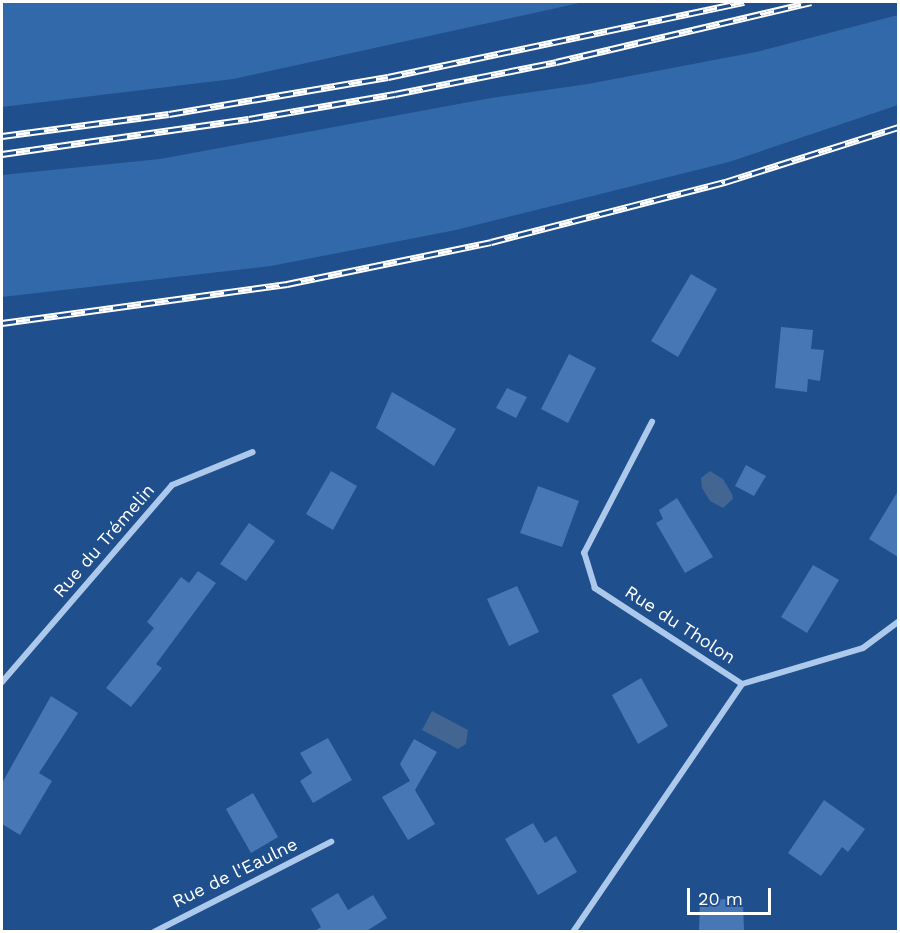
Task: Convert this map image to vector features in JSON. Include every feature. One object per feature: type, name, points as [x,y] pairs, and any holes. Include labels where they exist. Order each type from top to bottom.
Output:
[{"type":"street","name":"Rue du Tholon","points":[[573,932],[742,684],[595,588],[584,553],[652,422]]},
{"type":"street","name":"Rue du Trémelin","points":[[2,682],[172,485],[253,452]]},
{"type":"street","points":[[742,684],[863,648],[898,622]]},
{"type":"street","name":"Rue de l'Eaulne","points":[[154,932],[331,842]]},
{"type":"shaded area","points":[[2,2],[584,2],[233,79],[2,107]]},
{"type":"shaded area","points":[[898,15],[898,105],[729,162],[456,230],[271,266],[2,297],[2,175],[160,159],[491,98],[588,84],[756,52]]},
{"type":"shaded area","points":[[710,471],[723,479],[732,494],[733,499],[723,508],[710,501],[702,488],[701,478]]},
{"type":"shaded area","points":[[432,711],[468,730],[466,744],[458,749],[422,730]]},
{"type":"building","points":[[691,274],[717,289],[678,357],[651,341]]},
{"type":"building","points":[[781,327],[813,330],[811,349],[824,350],[820,381],[808,379],[807,392],[775,388]]},
{"type":"building","points":[[569,354],[596,368],[568,423],[541,409]]},
{"type":"building","points":[[507,388],[527,397],[516,418],[496,408]]},
{"type":"building","points":[[392,392],[456,429],[434,466],[376,428]]},
{"type":"building","points":[[746,465],[766,476],[754,496],[735,486]]},
{"type":"building","points":[[331,471],[357,486],[333,530],[306,514]]},
{"type":"building","points":[[538,486],[579,501],[562,547],[520,533]]},
{"type":"building","points":[[898,491],[898,557],[869,539]]},
{"type":"building","points":[[677,498],[713,557],[685,573],[656,523],[663,519],[659,510]]},
{"type":"building","points":[[249,523],[275,541],[246,581],[220,564]]},
{"type":"building","points":[[813,565],[839,580],[807,633],[781,617]]},
{"type":"building","points":[[198,571],[216,583],[156,664],[162,668],[131,707],[106,688],[154,628],[147,622],[181,577],[189,583]]},
{"type":"building","points":[[517,586],[539,632],[509,646],[487,599]]},
{"type":"building","points":[[641,678],[668,726],[638,744],[612,695]]},
{"type":"building","points":[[51,696],[78,713],[39,773],[52,781],[20,835],[2,824],[2,783]]},
{"type":"building","points":[[328,738],[352,780],[313,803],[300,781],[312,773],[300,753]]},
{"type":"building","points":[[414,739],[437,752],[415,790],[435,824],[408,840],[382,797],[410,781],[400,764]]},
{"type":"building","points":[[253,793],[278,837],[251,853],[226,809]]},
{"type":"building","points":[[824,800],[865,829],[848,852],[842,847],[821,876],[788,853]]},
{"type":"building","points":[[533,823],[545,843],[556,836],[577,872],[538,895],[505,839]]},
{"type":"building","points":[[338,893],[348,910],[373,895],[387,918],[365,932],[313,932],[321,927],[311,909]]},
{"type":"building","points":[[726,899],[726,904],[743,903],[744,930],[699,931],[700,901]]},
{"type":"railway","points":[[2,136],[169,114],[388,77],[744,2]]},
{"type":"railway","points":[[2,154],[249,119],[395,94],[556,62],[811,2]]},
{"type":"railway","points":[[2,323],[287,284],[491,242],[725,182],[898,127]]}]
